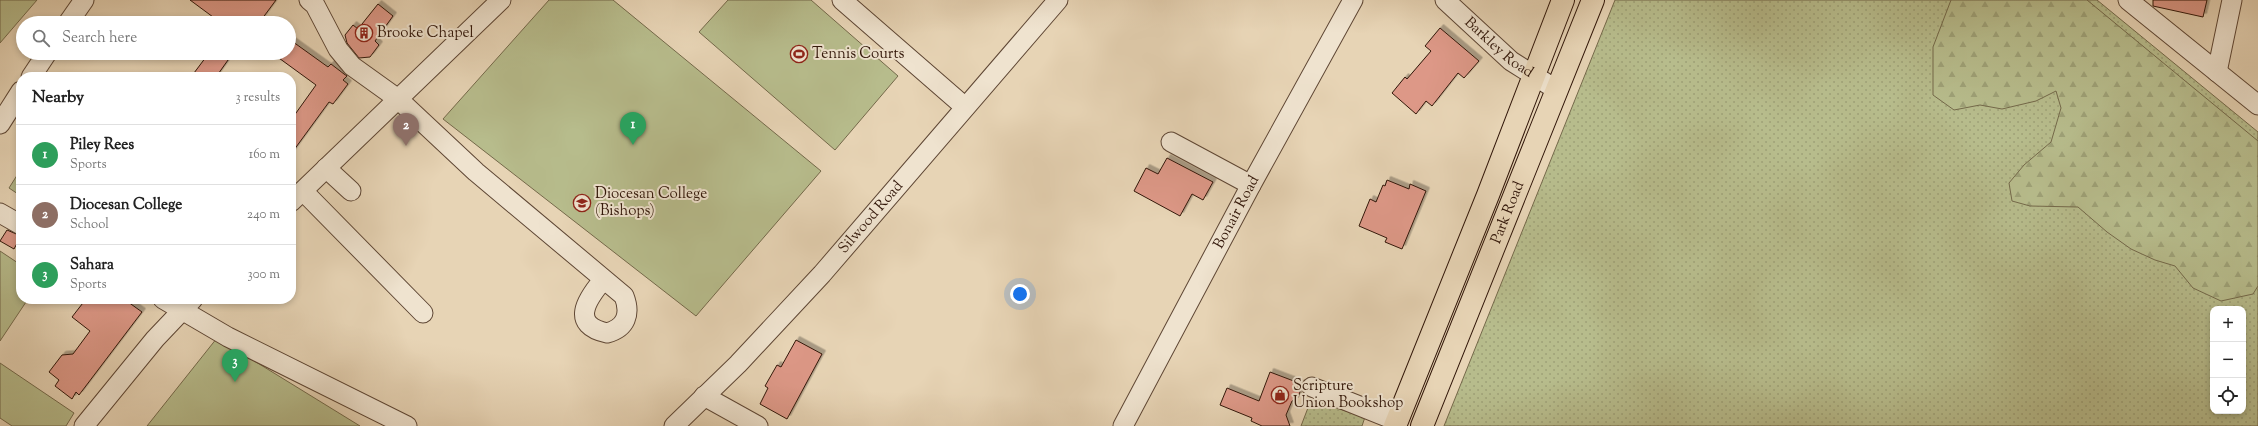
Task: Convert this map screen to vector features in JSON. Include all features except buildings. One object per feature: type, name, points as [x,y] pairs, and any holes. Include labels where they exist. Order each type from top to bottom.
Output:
[{"type":"main road","name":"Park Road","points":[[1396,423],[1535,76],[1563,0]]},
{"type":"main road","name":"Park Road","points":[[1422,426],[1593,0]]},
{"type":"street","points":[[73,16],[84,0]]},
{"type":"street","points":[[423,313],[297,197],[500,0]]},
{"type":"street","points":[[842,0],[965,106]]},
{"type":"street","name":"Silwood Road","points":[[674,426],[766,335],[822,274],[965,106],[1058,0]]},
{"type":"street","name":"Bonair Road","points":[[1122,426],[1251,185],[1353,0]]},
{"type":"street","name":"Barkley Road","points":[[1445,0],[1501,52],[1557,90]]},
{"type":"street","points":[[2128,0],[2258,105]]},
{"type":"street","points":[[2217,72],[2232,0]]},
{"type":"street","points":[[314,2],[338,49],[352,66],[398,99],[476,172],[603,280]]},
{"type":"street","points":[[34,72],[42,60]]},
{"type":"street","points":[[0,124],[16,99]]},
{"type":"street","points":[[1171,142],[1251,185]]},
{"type":"street","points":[[326,168],[351,191]]},
{"type":"street","points":[[0,213],[16,222]]},
{"type":"street","points":[[84,426],[155,339],[188,304],[228,337],[407,426]]},
{"type":"street","points":[[1312,387],[1396,423]]},
{"type":"street","points":[[704,396],[758,426]]},
{"type":"green space","points":[[0,0],[37,0],[23,16],[16,16],[16,24],[0,43]]},
{"type":"green space","points":[[549,0],[613,0],[821,171],[696,316],[443,119]]},
{"type":"green space","name":"Tennis Courts","points":[[728,0],[811,0],[898,76],[835,150],[699,32]]},
{"type":"green space","points":[[1615,0],[2097,0],[2258,132],[2258,426],[1444,426]]},
{"type":"green space","points":[[1951,0],[2087,0],[2258,141],[2258,286],[2253,294],[2221,301],[2193,288],[2175,266],[2155,260],[2131,249],[2107,232],[2078,207],[2030,206],[2012,201],[2009,183],[2024,165],[2051,142],[2061,108],[2056,91],[2036,101],[2002,109],[1980,105],[1954,110],[1933,95],[1933,47]]},
{"type":"green space","points":[[16,177],[16,193],[9,188]]},
{"type":"green space","points":[[0,251],[16,262],[16,304],[25,304],[0,341]]},
{"type":"green space","points":[[217,338],[360,426],[147,426]]},
{"type":"green space","points":[[0,363],[74,413],[66,426],[12,426],[0,418]]},
{"type":"green space","points":[[1311,400],[1365,417],[1362,426],[1301,426]]},
{"type":"place","name":"Brooke Chapel","points":[[364,33]]},
{"type":"place","name":"Tennis Courts","points":[[799,54]]},
{"type":"place","name":"Piley Rees","points":[[633,145]]},
{"type":"place","name":"Diocesan College","points":[[406,146]]},
{"type":"place","name":"Diocesan College (Bishops)","points":[[582,203]]},
{"type":"place","name":"Sahara","points":[[235,382]]},
{"type":"place","name":"Scripture Union Bookshop","points":[[1280,395]]}]
